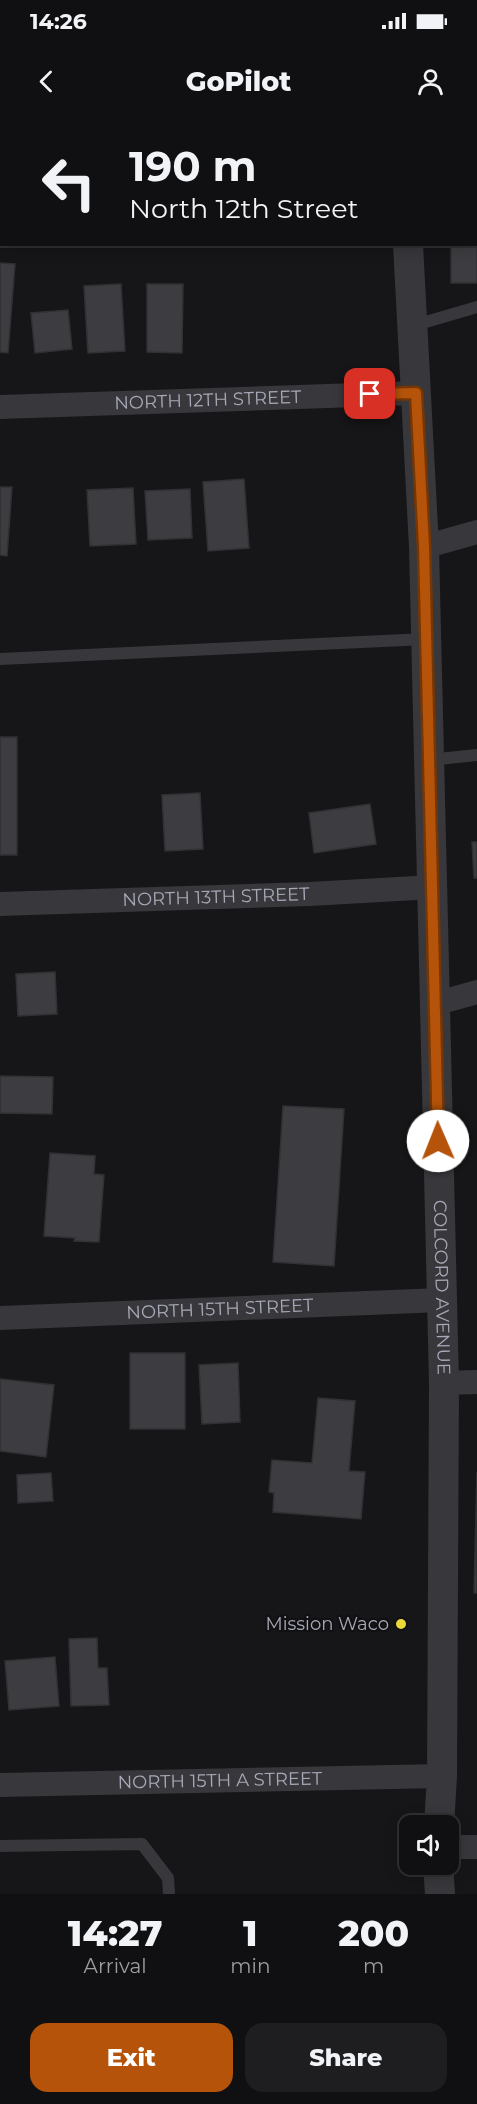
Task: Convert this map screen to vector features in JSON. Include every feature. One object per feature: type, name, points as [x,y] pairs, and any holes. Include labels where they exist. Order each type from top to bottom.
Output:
[{"type":"street","name":"COLCORD AVENUE","points":[[408,246],[424,546],[444,1383],[442,1776],[440,1815]]},
{"type":"street","name":"NORTH 12TH STREET","points":[[0,407],[416,393]]},
{"type":"street","points":[[424,546],[477,532]]},
{"type":"street","name":"NORTH 13TH STREET","points":[[0,904],[310,894],[433,887]]},
{"type":"street","points":[[434,1004],[477,992]]},
{"type":"street","name":"NORTH 15TH STREET","points":[[0,1318],[441,1300]]},
{"type":"street","points":[[444,1383],[477,1383]]},
{"type":"street","name":"NORTH 15TH A STREET","points":[[0,1785],[442,1776]]},
{"type":"street","points":[[459,1847],[477,1847]]},
{"type":"street","points":[[439,1875],[440,1894]]},
{"type":"lane","points":[[412,326],[477,307]]},
{"type":"lane","points":[[0,659],[426,639]]},
{"type":"lane","points":[[429,760],[477,754]]},
{"type":"lane","points":[[0,1846],[142,1844],[168,1878],[169,1894]]},
{"type":"building","points":[[451,246],[477,246],[477,283],[451,283]]},
{"type":"building","points":[[0,263],[15,264],[8,353],[0,352]]},
{"type":"building","points":[[121,284],[125,351],[88,353],[84,286]]},
{"type":"building","points":[[147,284],[183,284],[182,353],[147,352]]},
{"type":"building","points":[[68,310],[72,349],[35,353],[31,313]]},
{"type":"building","points":[[244,479],[249,548],[208,551],[203,482]]},
{"type":"building","points":[[0,487],[12,487],[7,556],[0,555]]},
{"type":"building","points":[[133,488],[136,544],[90,546],[87,490]]},
{"type":"building","points":[[190,489],[192,538],[148,540],[145,491]]},
{"type":"building","points":[[0,737],[17,737],[17,855],[0,855]]},
{"type":"building","points":[[200,793],[203,849],[165,851],[162,795]]},
{"type":"building","points":[[370,804],[376,844],[314,853],[309,813]]},
{"type":"building","points":[[472,842],[477,842],[477,878],[474,878]]},
{"type":"building","points":[[55,972],[57,1014],[18,1016],[16,974]]},
{"type":"building","points":[[0,1076],[53,1077],[52,1114],[0,1113]]},
{"type":"building","points":[[283,1106],[344,1109],[334,1266],[273,1262]]},
{"type":"building","points":[[50,1153],[95,1156],[94,1174],[104,1175],[99,1242],[44,1236]]},
{"type":"building","points":[[130,1353],[185,1353],[185,1429],[130,1429]]},
{"type":"building","points":[[238,1363],[240,1422],[202,1424],[199,1365]]},
{"type":"building","points":[[0,1379],[54,1385],[46,1457],[0,1451]]},
{"type":"building","points":[[318,1398],[355,1401],[349,1471],[365,1472],[361,1519],[273,1512],[274,1493],[269,1492],[272,1460],[312,1463]]},
{"type":"building","points":[[477,1472],[477,1593],[474,1593]]},
{"type":"building","points":[[51,1473],[53,1501],[18,1503],[17,1475]]},
{"type":"building","points":[[97,1638],[98,1668],[107,1668],[109,1705],[71,1706],[69,1639]]},
{"type":"building","points":[[55,1657],[59,1706],[9,1710],[5,1661]]},
{"type":"place","name":"Mission Waco","points":[[401,1624]]},
{"type":"route","points":[[370,394],[416,393],[424,546],[438,1141]]}]
